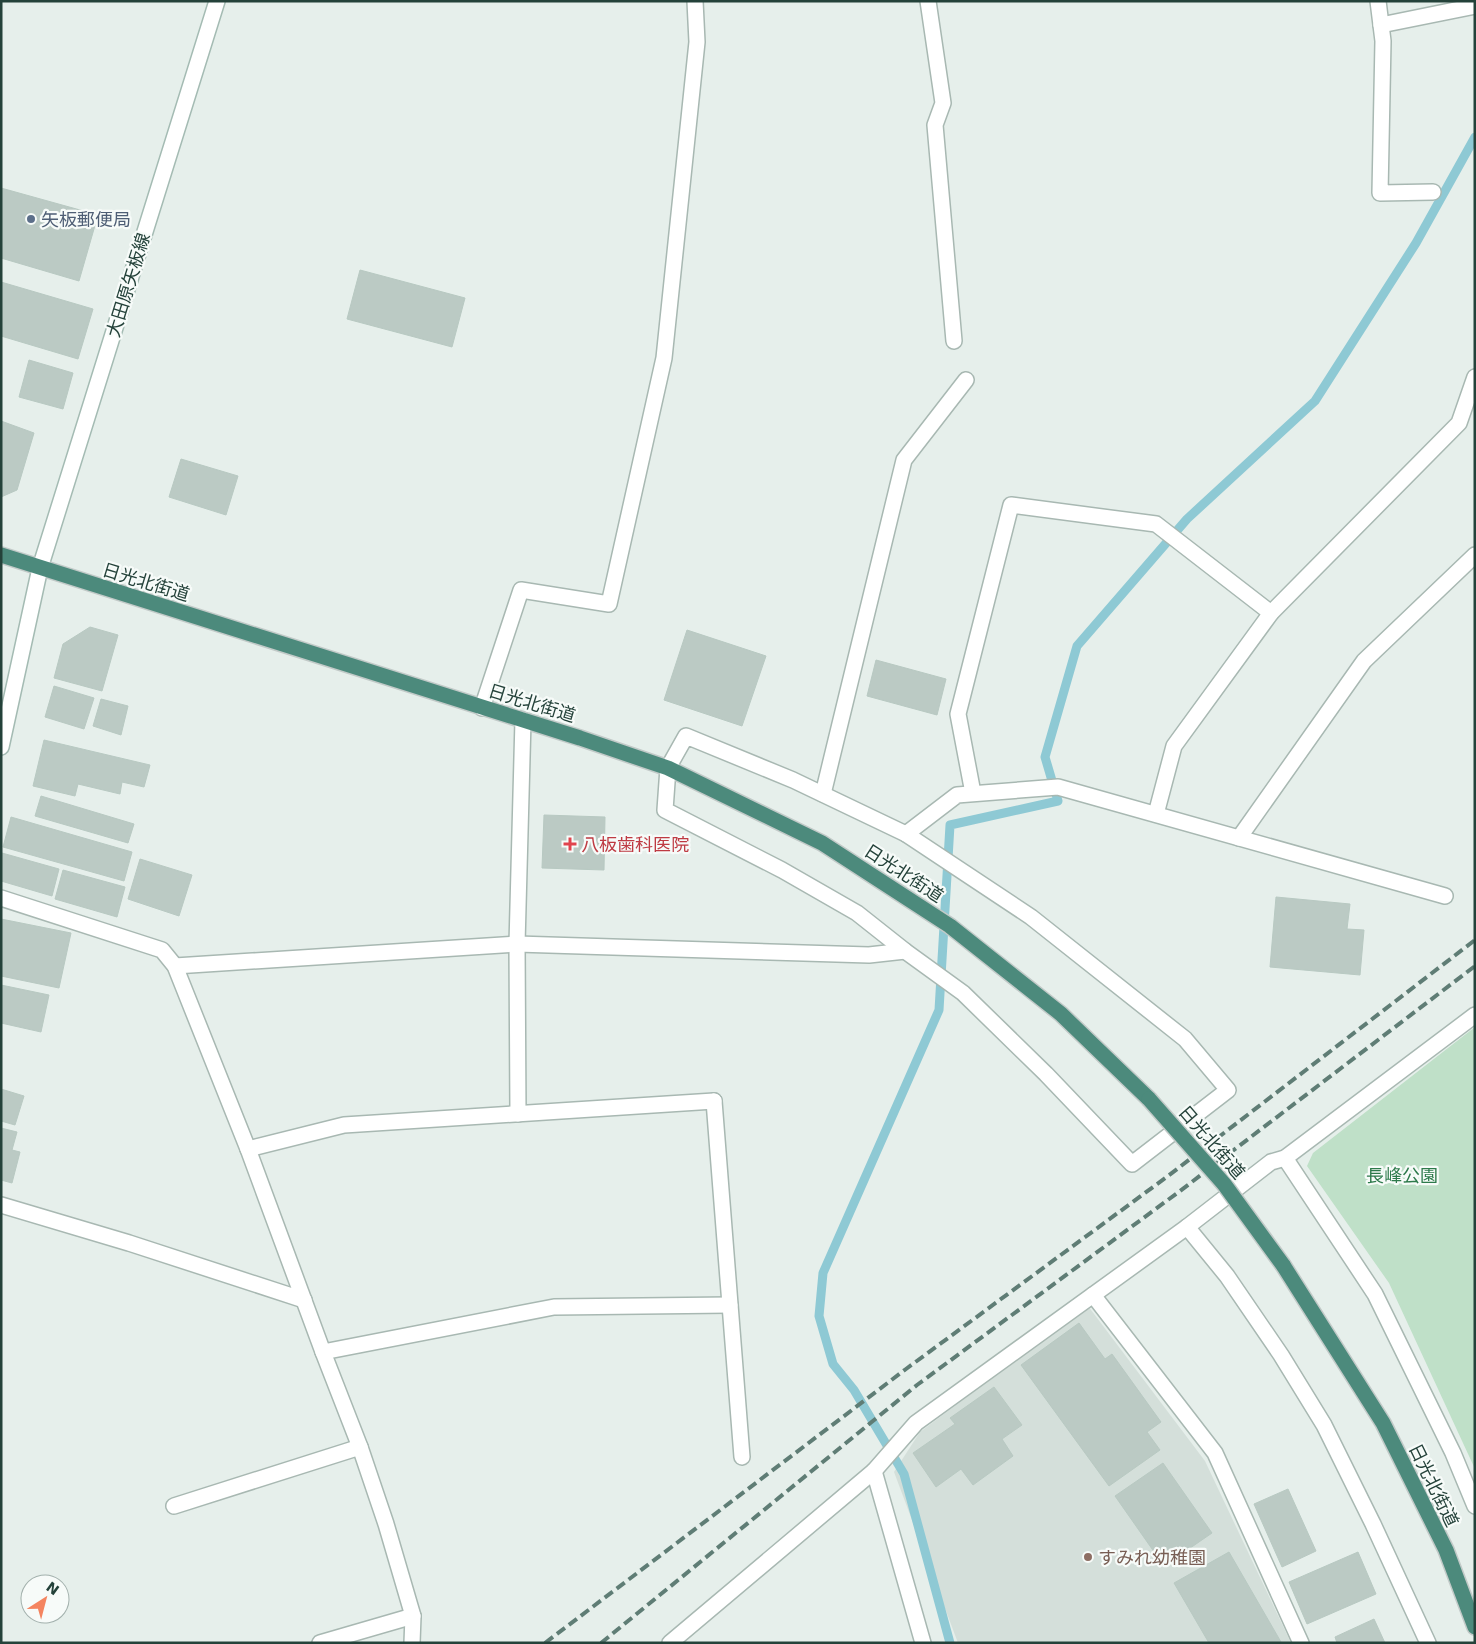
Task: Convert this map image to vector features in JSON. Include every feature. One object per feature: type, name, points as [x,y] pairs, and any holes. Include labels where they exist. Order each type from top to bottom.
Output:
[{"type":"highway","name":"日光北街道","points":[[1,556],[580,738],[668,768],[822,842],[950,926],[1061,1014],[1150,1099],[1224,1184],[1284,1265],[1383,1423],[1446,1550],[1475,1627]]},
{"type":"street","name":"大田原矢板線","points":[[1,747],[40,568],[217,1]]},
{"type":"street","points":[[482,708],[521,590],[609,604],[664,358],[698,42],[695,1]]},
{"type":"street","points":[[928,1],[943,103],[935,125],[954,341]]},
{"type":"street","points":[[1378,1],[1383,41],[1380,193],[1433,192]]},
{"type":"street","points":[[1381,25],[1475,6]]},
{"type":"street","points":[[1156,814],[1174,746],[1271,613],[1458,423],[1475,377]]},
{"type":"street","points":[[823,794],[904,460],[966,380]]},
{"type":"street","points":[[973,793],[958,714],[1011,505],[1156,524],[1271,613]]},
{"type":"street","points":[[1239,838],[1364,661],[1475,555]]},
{"type":"street","points":[[518,1114],[517,944],[523,720]]},
{"type":"street","points":[[686,736],[793,780],[906,834],[1031,917],[1185,1039],[1228,1090],[1132,1164],[963,993],[848,908],[782,870],[665,810],[668,768],[686,736]]},
{"type":"street","points":[[906,834],[957,795],[1058,787],[1445,896]]},
{"type":"street","points":[[1,898],[162,950],[175,966],[248,1149],[360,1447],[386,1524],[412,1616],[412,1643]]},
{"type":"street","points":[[175,966],[517,944],[869,955],[905,951]]},
{"type":"street","points":[[670,1643],[874,1471],[916,1423],[1093,1296],[1272,1162],[1285,1158],[1475,1015]]},
{"type":"street","points":[[248,1149],[344,1125],[714,1102],[742,1457]]},
{"type":"street","points":[[1285,1158],[1375,1294],[1453,1453],[1475,1506]]},
{"type":"street","points":[[1,1205],[129,1243],[304,1300]]},
{"type":"street","points":[[1187,1227],[1226,1276],[1276,1347],[1324,1425],[1374,1524],[1428,1643]]},
{"type":"street","points":[[1093,1296],[1215,1453],[1301,1643]]},
{"type":"street","points":[[323,1352],[554,1307],[730,1306]]},
{"type":"street","points":[[174,1506],[360,1447]]},
{"type":"street","points":[[874,1471],[924,1643]]},
{"type":"street","points":[[320,1643],[412,1616]]},
{"type":"shaded area","name":"すみれ幼稚園","points":[[1088,1306],[1205,1461],[1291,1643],[958,1643],[894,1472],[920,1432]]},
{"type":"green space","name":"長峰公園","points":[[1475,1027],[1475,1469],[1389,1283],[1307,1166],[1313,1153]]},
{"type":"building","points":[[1,188],[98,215],[79,281],[1,258]]},
{"type":"building","points":[[360,270],[465,298],[452,347],[347,319]]},
{"type":"building","points":[[1,282],[93,309],[78,359],[1,336]]},
{"type":"building","points":[[29,360],[73,373],[63,409],[19,397]]},
{"type":"building","points":[[1,421],[34,433],[17,490],[1,497]]},
{"type":"building","points":[[181,459],[238,476],[226,515],[169,497]]},
{"type":"building","points":[[90,627],[118,635],[102,691],[54,678],[63,644]]},
{"type":"building","points":[[687,630],[766,656],[742,726],[664,700]]},
{"type":"building","points":[[876,660],[946,679],[937,715],[867,696]]},
{"type":"building","points":[[54,686],[94,698],[84,729],[45,717]]},
{"type":"building","points":[[101,699],[128,706],[121,735],[93,726]]},
{"type":"building","points":[[44,740],[150,765],[144,787],[122,782],[120,794],[78,784],[75,796],[33,786]]},
{"type":"building","points":[[41,796],[134,824],[128,843],[35,816]]},
{"type":"building","points":[[544,815],[605,817],[604,870],[542,868]]},
{"type":"building","points":[[11,817],[132,852],[124,881],[3,847]]},
{"type":"building","points":[[2,853],[59,869],[52,896],[1,881]]},
{"type":"building","points":[[140,859],[192,875],[179,916],[128,899]]},
{"type":"building","points":[[63,870],[125,887],[117,917],[55,899]]},
{"type":"building","points":[[1276,897],[1350,904],[1347,929],[1364,930],[1360,975],[1270,967]]},
{"type":"building","points":[[1,919],[71,933],[59,988],[1,976]]},
{"type":"building","points":[[1,985],[49,995],[41,1032],[1,1023]]},
{"type":"building","points":[[1,1089],[24,1096],[15,1125],[1,1121]]},
{"type":"building","points":[[1,1128],[17,1132],[12,1150],[20,1152],[12,1183],[1,1180]]},
{"type":"building","points":[[1079,1323],[1105,1359],[1112,1354],[1161,1422],[1147,1432],[1160,1450],[1109,1486],[1021,1365]]},
{"type":"building","points":[[994,1387],[1022,1425],[1002,1439],[1013,1456],[973,1485],[961,1469],[936,1487],[913,1453],[955,1424],[950,1418]]},
{"type":"building","points":[[1163,1463],[1212,1533],[1164,1566],[1115,1496]]},
{"type":"building","points":[[1288,1489],[1316,1551],[1282,1567],[1254,1504]]},
{"type":"building","points":[[1229,1552],[1281,1642],[1209,1643],[1174,1583]]},
{"type":"building","points":[[1358,1552],[1376,1594],[1307,1624],[1289,1582]]},
{"type":"building","points":[[1374,1619],[1385,1643],[1337,1643],[1335,1637]]},
{"type":"waterway","points":[[950,1643],[904,1474],[854,1390],[833,1364],[819,1316],[823,1273],[939,1010],[950,825],[1058,801],[1045,757],[1077,646],[1187,519],[1315,401],[1416,243],[1475,137]]},
{"type":"railway","points":[[545,1643],[906,1369],[1168,1176],[1475,940]]},
{"type":"railway","points":[[601,1643],[917,1385],[1180,1191],[1475,966]]},
{"type":"place","name":"矢板郵便局","points":[[31,219]]},
{"type":"place","name":"八板歯科医院","points":[[570,844]]},
{"type":"place","name":"すみれ幼稚園","points":[[1088,1557]]}]
